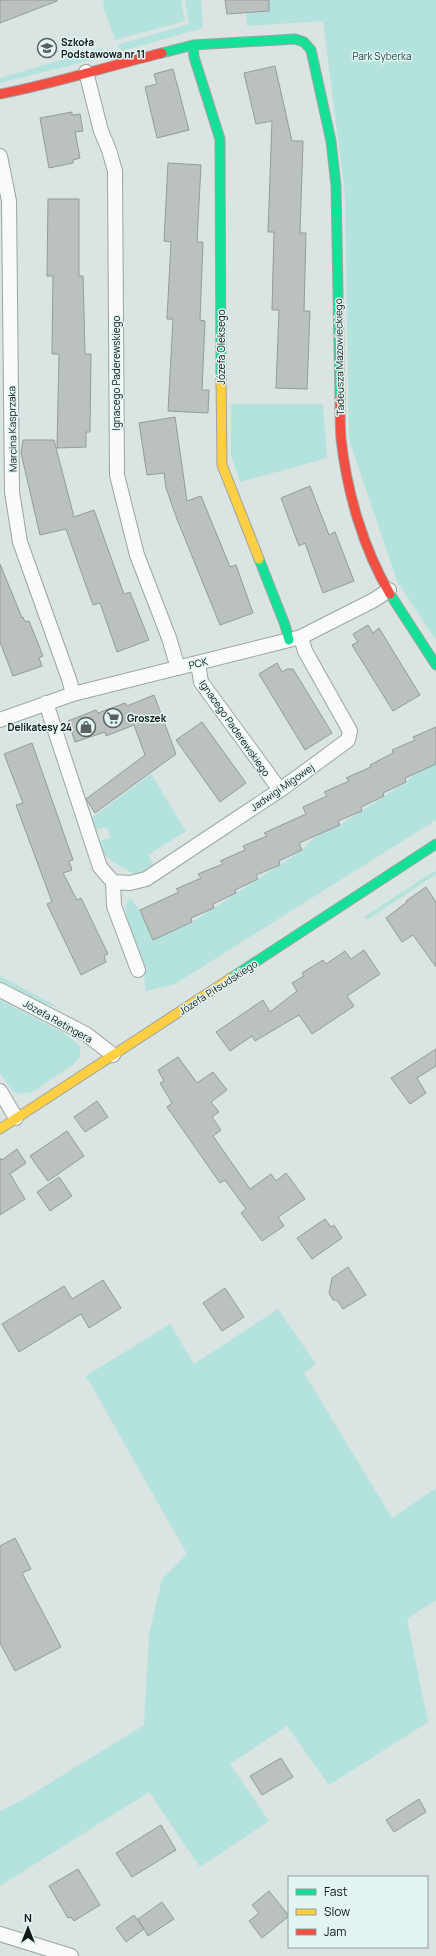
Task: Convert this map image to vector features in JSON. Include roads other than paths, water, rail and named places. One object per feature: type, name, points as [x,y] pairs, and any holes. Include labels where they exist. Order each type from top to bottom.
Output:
[{"type":"street","name":"Tadeusza Mazowieckiego","points":[[193,45],[295,38],[304,42],[311,50],[331,141],[336,186],[341,438],[343,454],[356,510],[370,548],[389,590],[436,665]]},
{"type":"street","points":[[0,94],[38,87],[86,72],[193,45]]},
{"type":"street","name":"Józefa Oleksego","points":[[193,45],[194,57],[220,139],[222,465],[285,625],[295,639]]},
{"type":"street","name":"Ignacego Paderewskiego","points":[[86,72],[101,131],[109,150],[115,171],[117,475],[137,555],[169,638],[178,668]]},
{"type":"street","name":"Marcina Kasprzaka","points":[[0,156],[9,201],[12,492],[20,542],[69,679],[72,694]]},
{"type":"street","name":"PCK","points":[[0,720],[72,694],[295,639],[374,600],[389,590]]},
{"type":"street","name":"Jadwigi Migowej","points":[[113,882],[130,883],[146,879],[280,790],[348,740],[350,731],[305,651],[295,639]]},
{"type":"street","name":"Ignacego Paderewskiego","points":[[198,664],[201,682],[280,790]]},
{"type":"street","points":[[46,703],[97,860],[100,867],[113,882],[114,906],[138,970]]},
{"type":"street","name":"Józefa Piłsudskiego","points":[[0,1129],[436,844]]},
{"type":"street","name":"Józefa Retingera","points":[[0,990],[86,1034],[113,1056]]},
{"type":"street","points":[[0,1090],[16,1118]]},
{"type":"street","points":[[0,1934],[71,1956]]},
{"type":"place","name":"Szkoła Podstawowa nr 11","points":[[47,48]]},
{"type":"place","name":"Groszek","points":[[113,718]]},
{"type":"place","name":"Delikatesy 24","points":[[86,727]]},
{"type":"park label","name":"Park Syberka","points":[[382,56]]}]
